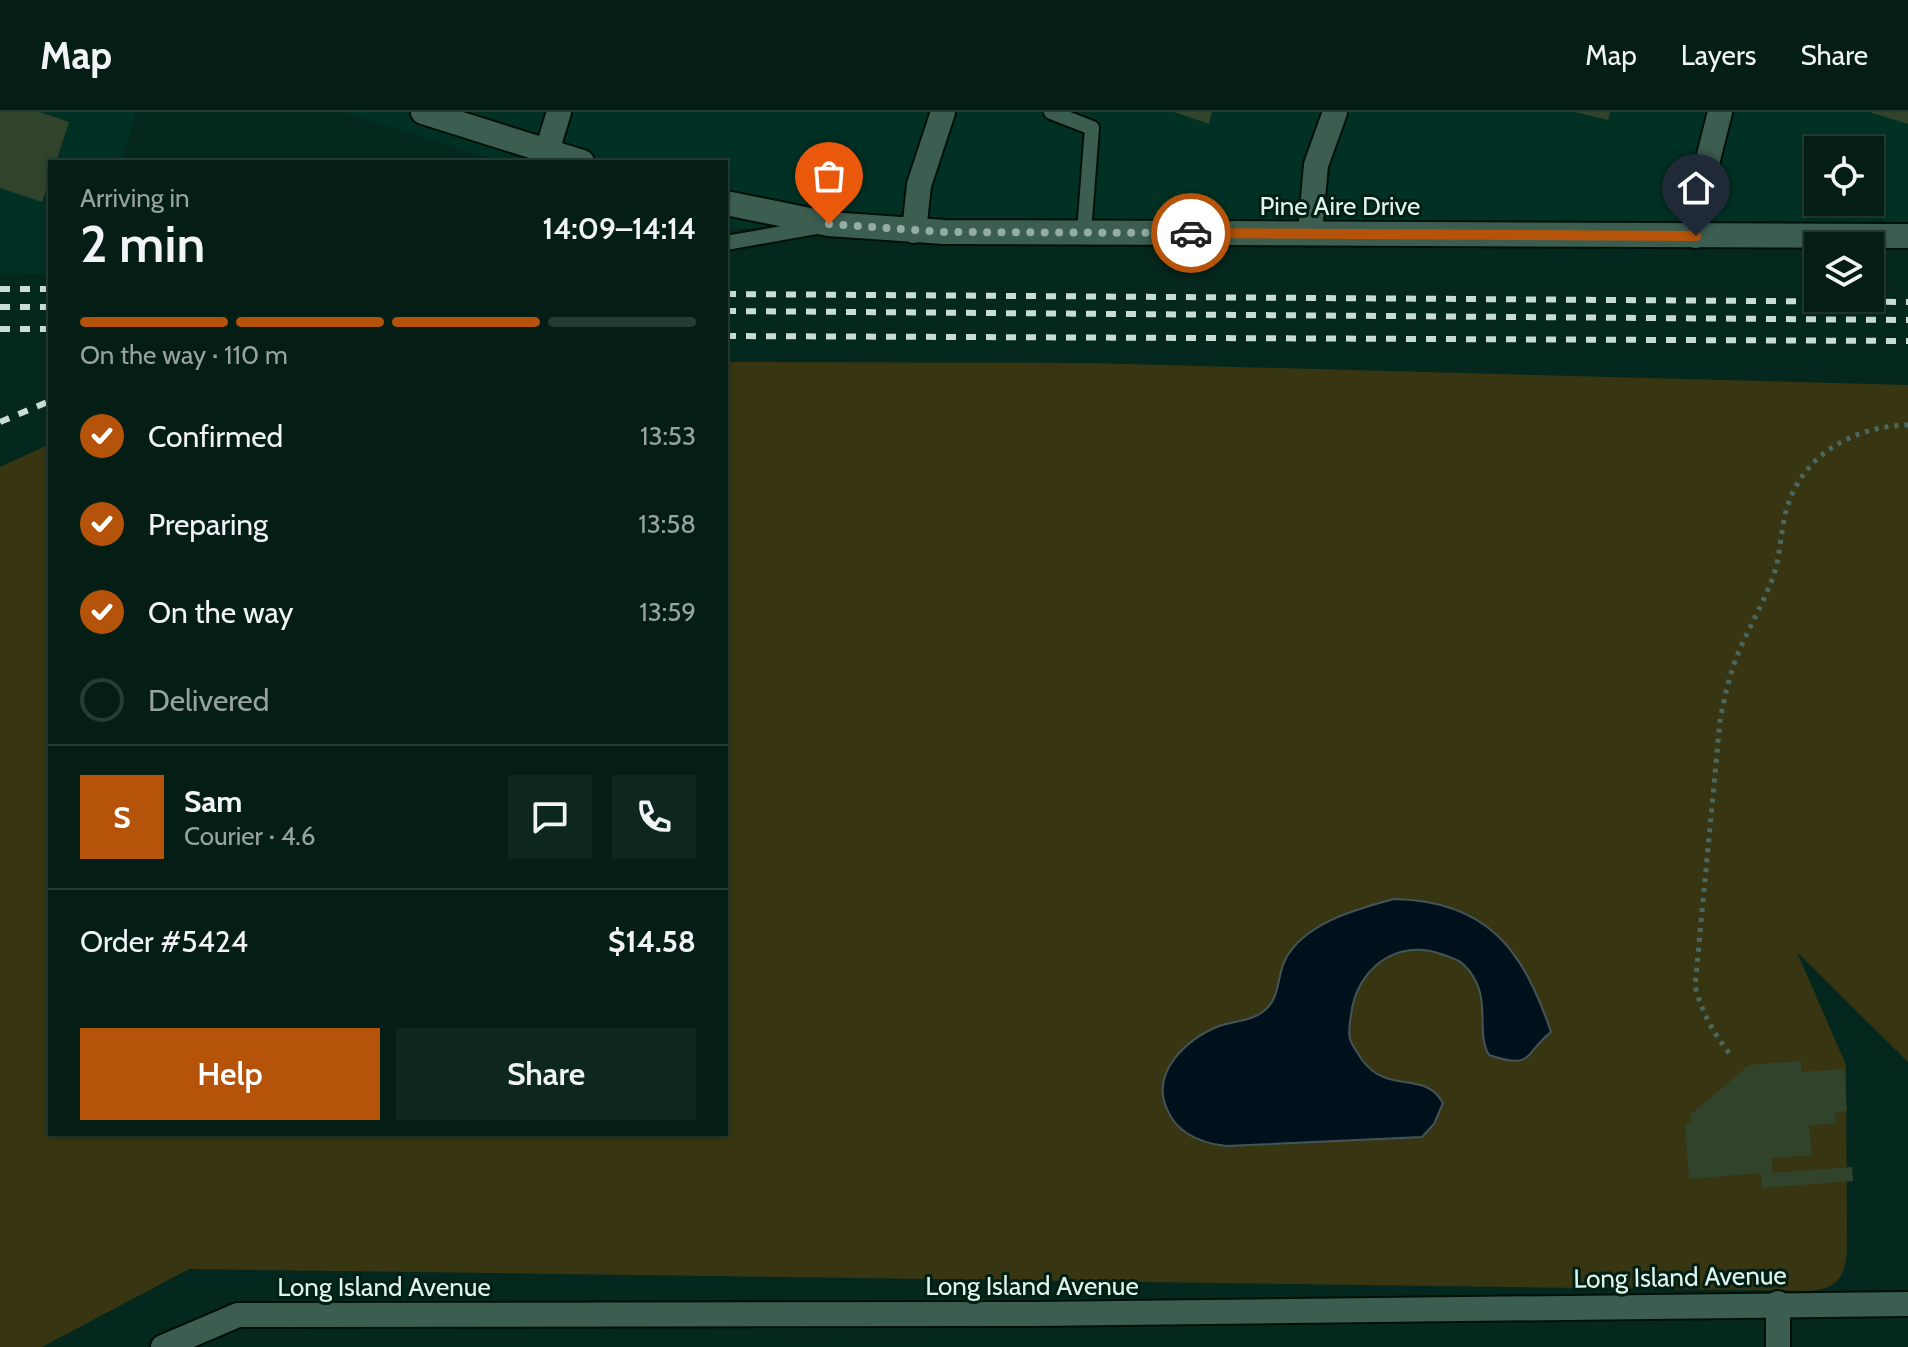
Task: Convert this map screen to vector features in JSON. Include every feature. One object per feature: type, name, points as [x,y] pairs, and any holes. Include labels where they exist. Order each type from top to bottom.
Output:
[{"type":"street","points":[[423,112],[576,160]]},
{"type":"street","points":[[547,151],[559,112]]},
{"type":"street","points":[[914,231],[919,185],[943,112]]},
{"type":"street","points":[[1310,233],[1316,165],[1335,112]]},
{"type":"street","points":[[1696,236],[1700,191],[1720,112]]},
{"type":"street","name":"Pine Aire Drive","points":[[728,203],[829,224],[914,231],[1908,236]]},
{"type":"street","points":[[1778,1303],[1778,1347]]},
{"type":"street","name":"Long Island Avenue","points":[[163,1347],[238,1315],[1034,1314],[1778,1303],[1908,1304]]},
{"type":"lane","points":[[1051,112],[1092,128],[1084,232]]},
{"type":"lane","points":[[728,243],[829,224]]},
{"type":"path","points":[[1729,1053],[1700,1009],[1695,986],[1720,721],[1728,684],[1774,574],[1787,508],[1804,474],[1830,449],[1861,431],[1908,425]]},
{"type":"shaded area","points":[[0,112],[136,112],[122,160],[48,160],[48,274],[0,273]]},
{"type":"shaded area","points":[[342,112],[1908,112],[1908,236],[1884,236],[1884,232],[1804,232],[1804,235],[829,224],[728,229],[728,160],[496,160]]},
{"type":"shaded area","points":[[728,362],[1089,363],[1908,385],[1908,1062],[1797,952],[1846,1065],[1847,1250],[1844,1268],[1833,1284],[1809,1291],[189,1269],[42,1347],[0,1347],[0,467],[48,445],[48,1136],[728,1136]]},
{"type":"water","points":[[1394,899],[1427,902],[1454,909],[1478,920],[1497,936],[1514,954],[1528,977],[1551,1032],[1521,1060],[1489,1055],[1483,1034],[1481,999],[1473,975],[1453,958],[1425,950],[1409,950],[1381,961],[1370,971],[1354,999],[1349,1033],[1354,1047],[1372,1071],[1383,1077],[1426,1087],[1443,1103],[1434,1124],[1422,1137],[1226,1146],[1199,1140],[1183,1131],[1167,1109],[1163,1082],[1175,1058],[1184,1048],[1219,1026],[1249,1019],[1265,1010],[1276,993],[1285,960],[1305,936],[1333,919]]},
{"type":"building","points":[[0,112],[39,112],[69,122],[57,160],[48,160],[48,185],[42,202],[0,188]]},
{"type":"building","points":[[1174,112],[1212,112],[1209,124]]},
{"type":"building","points":[[1574,112],[1610,112],[1608,120]]},
{"type":"building","points":[[1908,112],[1908,124],[1872,113]]},
{"type":"building","points":[[1801,1061],[1802,1072],[1844,1069],[1847,1111],[1835,1113],[1835,1124],[1809,1125],[1812,1155],[1772,1158],[1773,1173],[1852,1167],[1853,1181],[1762,1188],[1761,1173],[1689,1179],[1685,1123],[1691,1123],[1690,1115],[1749,1065]]},
{"type":"railway","points":[[0,289],[48,289]]},
{"type":"railway","points":[[728,294],[1908,302]]},
{"type":"railway","points":[[0,307],[48,307]]},
{"type":"railway","points":[[728,311],[1908,320]]},
{"type":"railway","points":[[0,329],[48,329]]},
{"type":"railway","points":[[728,336],[1908,341]]},
{"type":"railway","points":[[0,422],[48,402]]},
{"type":"way so far","points":[[829,224],[944,232],[1191,233]]},
{"type":"route","points":[[1191,233],[1696,236]]}]
